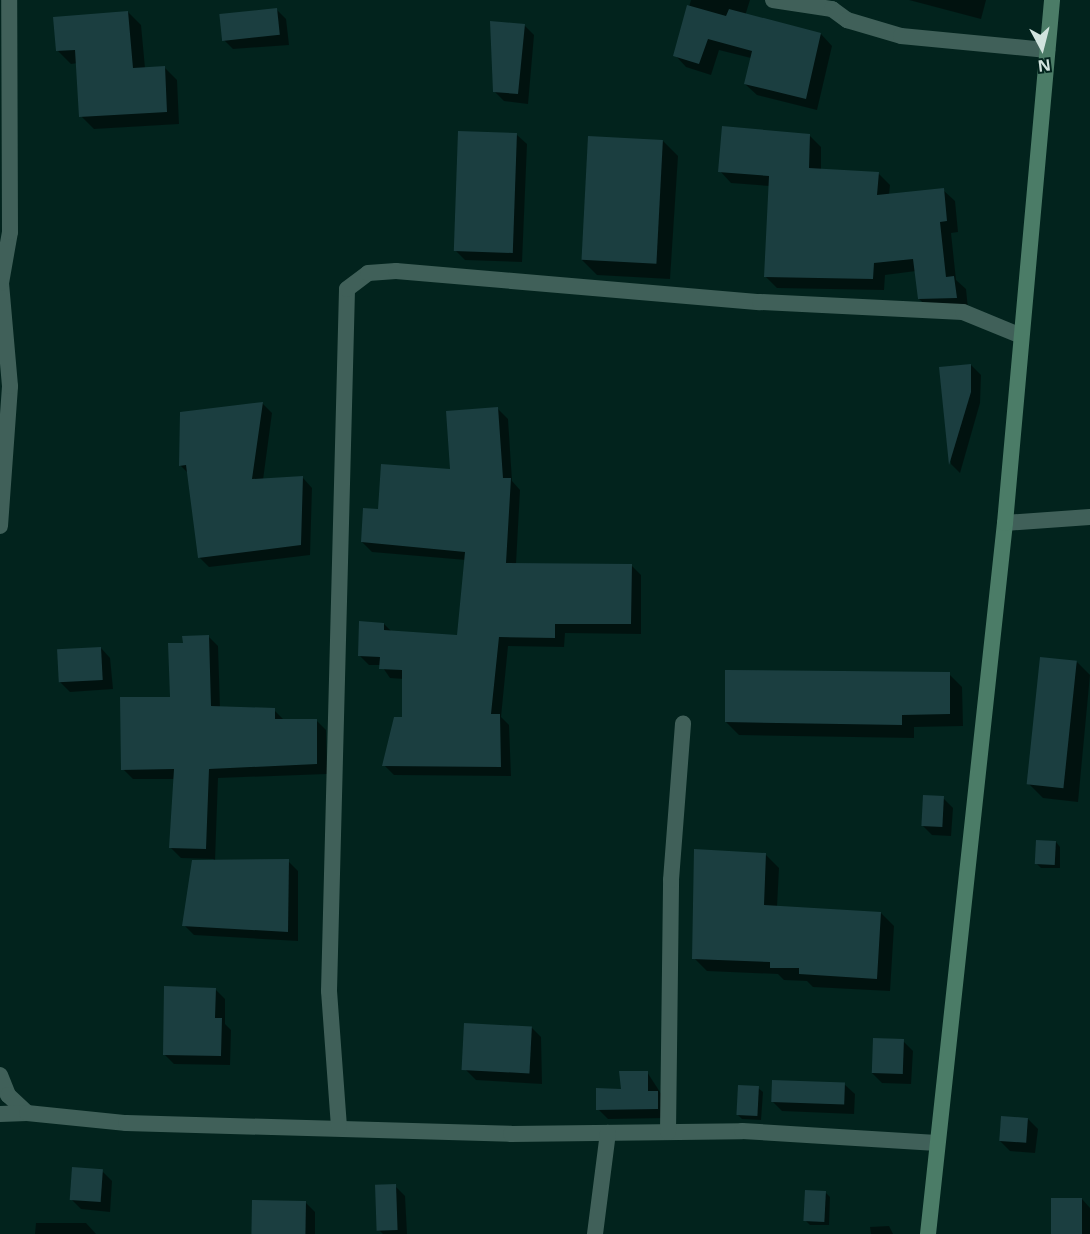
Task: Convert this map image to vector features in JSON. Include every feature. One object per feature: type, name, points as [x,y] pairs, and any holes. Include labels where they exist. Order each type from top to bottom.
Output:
[{"type":"main road","points":[[927,1234],[1005,523],[1019,335],[1052,0]]},
{"type":"street","points":[[0,526],[10,386],[3,359],[1,283],[10,232],[9,0]]},
{"type":"street","points":[[773,0],[832,9],[847,20],[902,36],[1047,50]]},
{"type":"street","points":[[339,1127],[329,991],[347,290],[368,273],[396,271],[760,302],[963,312],[1019,335]]},
{"type":"street","points":[[1005,523],[1090,517]]},
{"type":"street","points":[[668,1132],[670,891],[683,723]]},
{"type":"street","points":[[0,1075],[9,1095],[27,1113]]},
{"type":"street","points":[[0,1114],[27,1113],[126,1123],[339,1127],[511,1134],[742,1131],[937,1143]]},
{"type":"street","points":[[595,1234],[608,1133]]},
{"type":"building","points":[[687,5],[726,16],[729,9],[821,33],[806,99],[744,84],[752,51],[708,39],[699,64],[673,56]]},
{"type":"building","points":[[277,8],[280,35],[222,41],[219,14]]},
{"type":"building","points":[[128,11],[133,68],[165,66],[167,112],[79,117],[75,50],[56,51],[53,17]]},
{"type":"building","points":[[490,21],[525,24],[518,94],[493,92]]},
{"type":"building","points":[[722,126],[810,134],[809,168],[879,172],[877,195],[944,188],[947,221],[940,222],[946,277],[954,276],[957,298],[918,299],[913,259],[874,263],[873,279],[764,277],[769,176],[718,172]]},
{"type":"building","points":[[458,131],[517,133],[513,253],[454,251]]},
{"type":"building","points":[[588,136],[663,140],[656,264],[582,260]]},
{"type":"building","points":[[971,364],[971,392],[949,465],[939,367]]},
{"type":"building","points":[[263,402],[252,479],[303,476],[301,545],[198,558],[186,465],[179,466],[180,412]]},
{"type":"building","points":[[498,407],[503,478],[511,478],[506,563],[632,564],[631,624],[555,624],[555,638],[499,637],[491,714],[500,714],[501,767],[382,766],[394,717],[402,717],[402,670],[379,669],[380,657],[358,656],[359,621],[384,623],[384,630],[457,635],[465,552],[361,542],[363,508],[378,509],[381,464],[450,469],[446,411]]},
{"type":"building","points":[[209,635],[211,706],[275,708],[275,719],[317,719],[317,764],[209,769],[206,849],[169,848],[174,769],[121,770],[120,697],[170,697],[168,643],[183,643],[182,636]]},
{"type":"building","points":[[101,647],[103,680],[59,682],[57,649]]},
{"type":"building","points":[[1040,657],[1077,661],[1063,788],[1027,784]]},
{"type":"building","points":[[725,670],[950,672],[950,714],[902,715],[902,725],[725,722]]},
{"type":"building","points":[[923,795],[944,796],[942,827],[921,826]]},
{"type":"building","points":[[1036,840],[1056,841],[1055,865],[1035,864]]},
{"type":"building","points":[[694,849],[766,853],[764,905],[881,912],[877,979],[799,974],[799,968],[770,968],[770,962],[692,959]]},
{"type":"building","points":[[289,859],[288,932],[182,926],[192,860]]},
{"type":"building","points":[[164,986],[216,988],[215,1018],[222,1018],[221,1056],[163,1055]]},
{"type":"building","points":[[464,1023],[532,1027],[529,1073],[462,1070]]},
{"type":"building","points":[[873,1038],[904,1039],[903,1074],[872,1073]]},
{"type":"building","points":[[619,1071],[648,1071],[648,1091],[658,1091],[658,1109],[596,1110],[596,1088],[621,1089]]},
{"type":"building","points":[[772,1080],[845,1083],[844,1105],[771,1102]]},
{"type":"building","points":[[738,1085],[759,1086],[757,1116],[736,1115]]},
{"type":"building","points":[[1001,1116],[1028,1118],[1026,1143],[999,1141]]},
{"type":"building","points":[[72,1167],[103,1169],[101,1202],[70,1200]]},
{"type":"building","points":[[396,1184],[398,1230],[377,1231],[375,1185]]},
{"type":"building","points":[[805,1190],[826,1191],[824,1222],[803,1221]]},
{"type":"building","points":[[1051,1198],[1082,1198],[1082,1234],[1051,1234]]},
{"type":"building","points":[[252,1200],[306,1201],[305,1234],[251,1234]]}]
